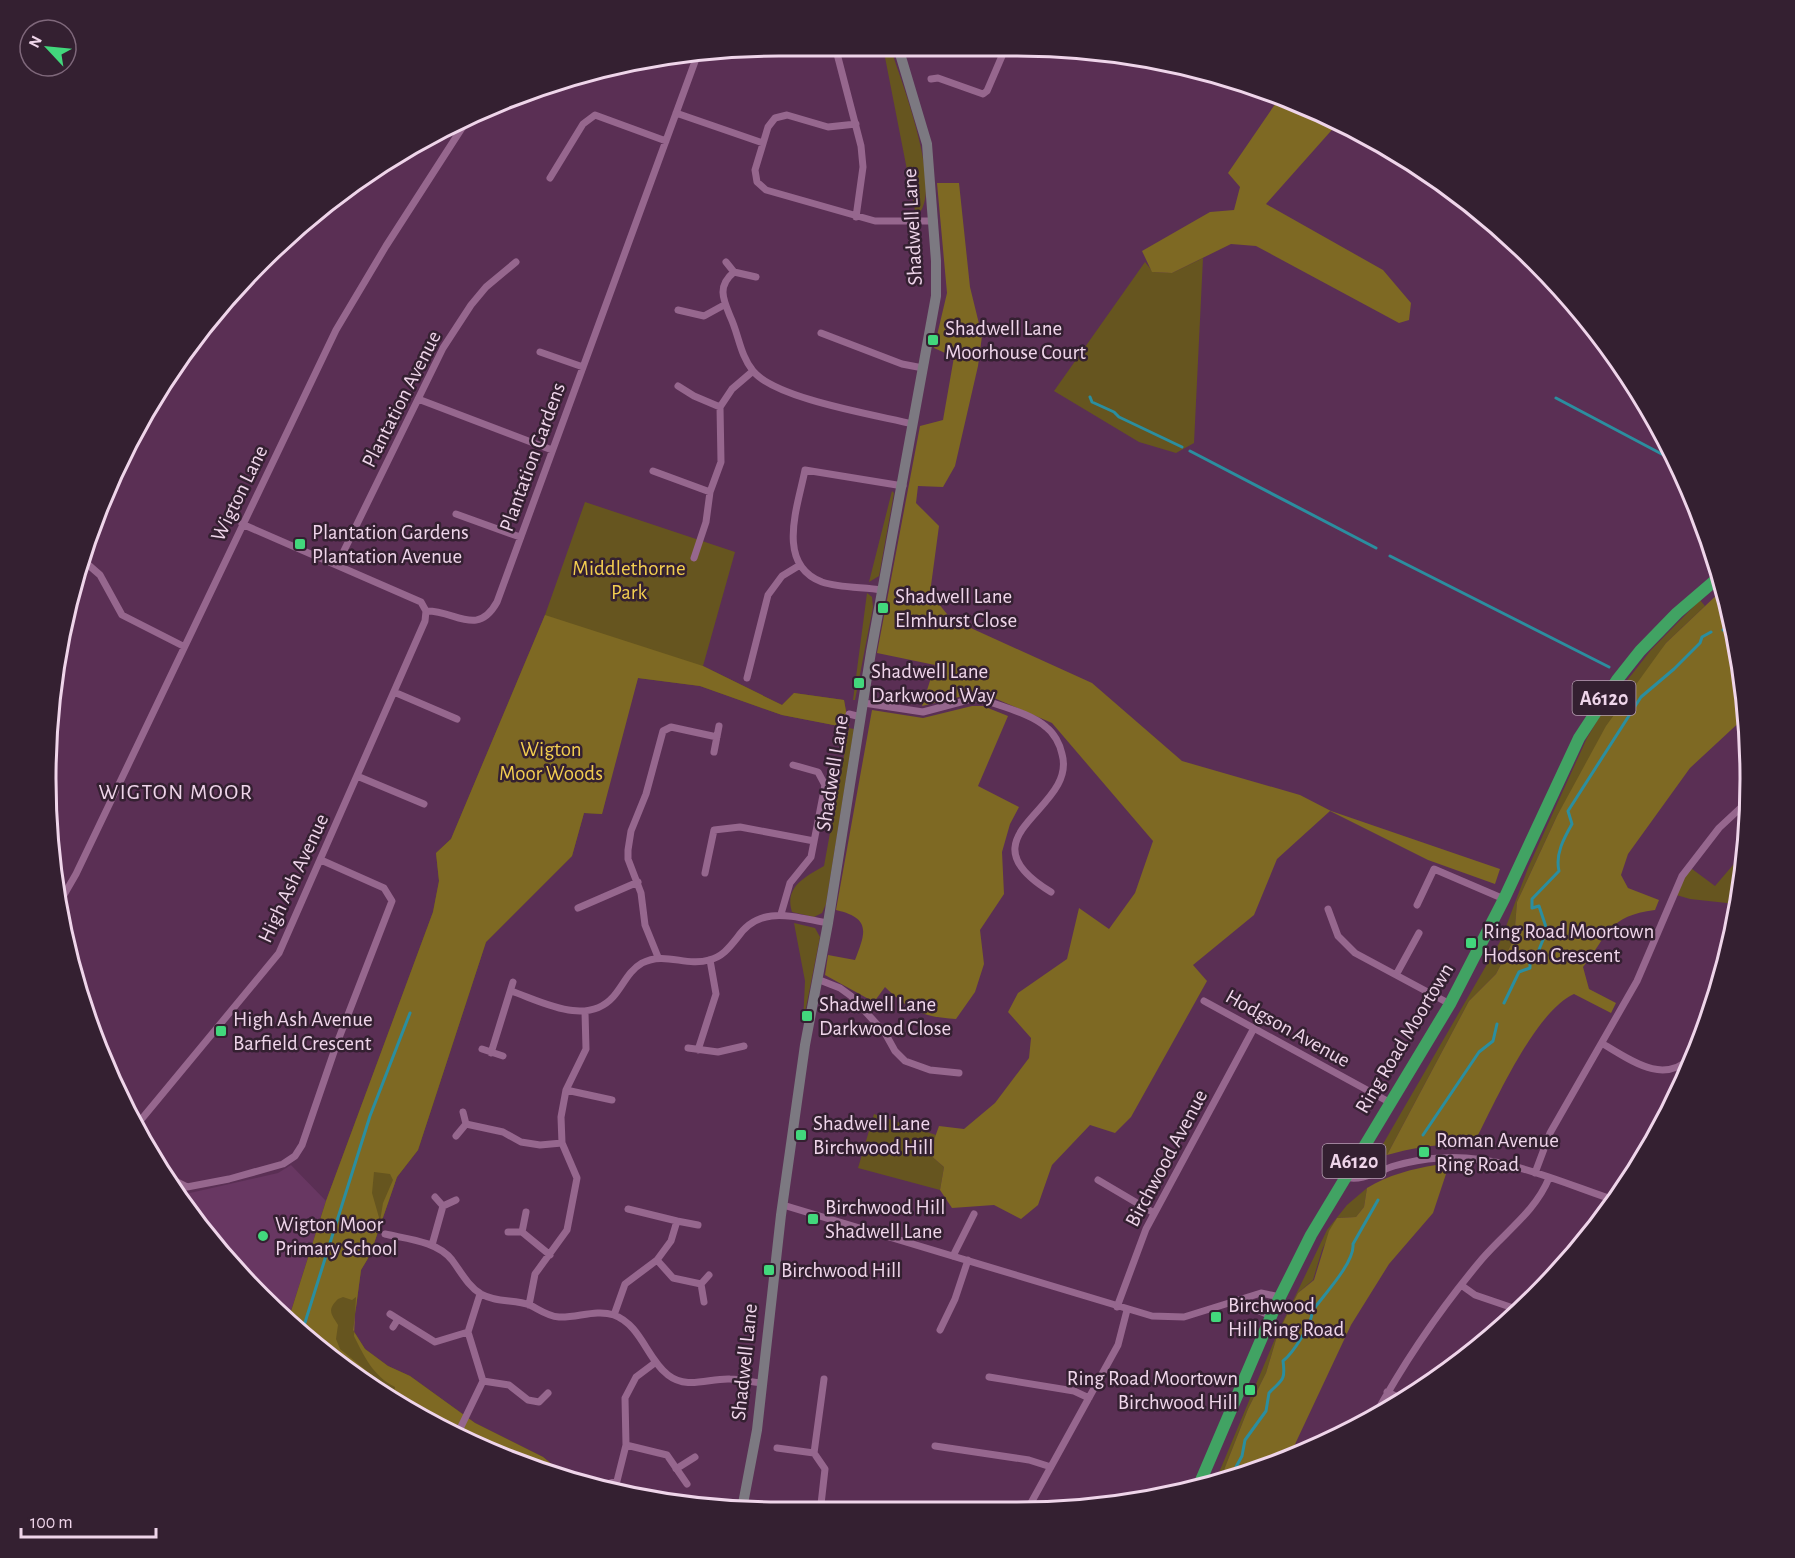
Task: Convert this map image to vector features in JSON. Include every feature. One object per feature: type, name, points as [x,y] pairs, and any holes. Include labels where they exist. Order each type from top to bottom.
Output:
[{"type":"highway","name":"Ring Road Moortown","points":[[1202,1478],[1271,1316],[1311,1235],[1450,1004],[1504,899],[1579,738],[1602,702],[1658,632],[1712,583]]},
{"type":"street","points":[[838,56],[856,124],[863,167],[856,217]]},
{"type":"street","name":"Shadwell Lane","points":[[743,1501],[762,1383],[783,1205],[817,979],[882,590],[903,486],[936,296],[934,221],[927,144],[901,56]]},
{"type":"street","points":[[931,79],[938,78],[983,94],[987,91],[1002,56]]},
{"type":"street","name":"Plantation Gardens","points":[[242,524],[421,602],[426,611],[470,622],[491,613],[666,141],[693,61]]},
{"type":"street","points":[[676,113],[763,143]]},
{"type":"street","points":[[550,178],[583,124],[596,115],[666,141]]},
{"type":"street","points":[[856,124],[828,127],[781,116],[771,122],[755,170],[760,187],[856,217],[894,223],[934,221]]},
{"type":"street","name":"Wigton Lane","points":[[65,893],[242,524],[353,300],[462,129]]},
{"type":"street","name":"Plantation Avenue","points":[[337,565],[443,348],[471,305],[486,287],[516,262]]},
{"type":"street","points":[[726,262],[734,272],[756,277]]},
{"type":"street","points":[[734,272],[727,278],[722,289],[724,305],[742,354],[753,371],[774,386],[799,396],[913,424]]},
{"type":"street","points":[[678,310],[704,316],[724,305]]},
{"type":"street","points":[[822,333],[902,364],[923,368]]},
{"type":"street","points":[[540,352],[583,367]]},
{"type":"street","points":[[694,558],[703,534],[710,492],[721,462],[718,417],[720,407],[732,389],[753,371]]},
{"type":"street","points":[[678,386],[720,407]]},
{"type":"street","points":[[418,399],[552,450]]},
{"type":"street","points":[[882,590],[824,582],[813,577],[800,565],[792,545],[792,532],[805,470],[903,486]]},
{"type":"street","points":[[653,471],[710,492]]},
{"type":"street","points":[[456,514],[520,537]]},
{"type":"street","points":[[88,565],[100,575],[122,615],[183,646]]},
{"type":"street","points":[[747,678],[768,595],[782,576],[800,565]]},
{"type":"street","name":"High Ash Avenue","points":[[141,1120],[279,953],[425,621],[426,611]]},
{"type":"street","points":[[394,692],[457,719]]},
{"type":"street","points":[[864,704],[922,712],[972,699],[982,699],[1045,726],[1061,748],[1064,773],[1048,799],[1020,830],[1016,854],[1020,867],[1029,879],[1051,892]]},
{"type":"street","points":[[849,714],[861,717]]},
{"type":"street","points":[[714,752],[719,726]]},
{"type":"street","points":[[658,957],[645,925],[638,882],[628,860],[631,831],[646,794],[663,731],[671,727],[717,737]]},
{"type":"street","points":[[781,914],[790,882],[806,866],[814,841],[824,780],[814,769],[793,765]]},
{"type":"street","points":[[357,776],[424,804]]},
{"type":"street","points":[[1535,1173],[1550,1134],[1637,981],[1682,876],[1719,828],[1739,810]]},
{"type":"street","points":[[705,873],[714,830],[740,827],[814,841]]},
{"type":"street","points":[[178,1182],[187,1186],[229,1179],[283,1164],[295,1156],[302,1145],[337,1042],[392,901],[384,888],[321,860]]},
{"type":"street","points":[[1417,905],[1434,869],[1504,899]]},
{"type":"street","points":[[578,908],[638,882]]},
{"type":"street","points":[[1328,909],[1338,936],[1346,945],[1450,1004]]},
{"type":"street","points":[[511,991],[561,1008],[585,1012],[601,1007],[610,1000],[632,971],[658,957],[692,962],[710,960],[726,951],[753,920],[781,914],[828,923]]},
{"type":"street","points":[[1396,975],[1419,933]]},
{"type":"street","points":[[698,1050],[716,994],[710,960]]},
{"type":"street","points":[[817,979],[840,987],[851,996],[885,1033],[895,1051],[905,1061],[930,1070],[959,1073]]},
{"type":"street","points":[[491,1053],[513,982]]},
{"type":"street","name":"Hodgson Avenue","points":[[1204,1001],[1389,1102]]},
{"type":"street","points":[[529,1305],[535,1274],[567,1230],[577,1178],[562,1143],[561,1117],[566,1090],[586,1049],[585,1012]]},
{"type":"street","name":"Birchwood Avenue","points":[[1117,1307],[1137,1249],[1154,1213],[1254,1028]]},
{"type":"street","points":[[1603,1044],[1646,1068],[1659,1071],[1673,1070],[1680,1065]]},
{"type":"street","points":[[688,1048],[718,1052],[744,1046]]},
{"type":"street","points":[[482,1049],[503,1056]]},
{"type":"street","points":[[566,1090],[612,1100]]},
{"type":"street","points":[[463,1112],[466,1124]]},
{"type":"street","points":[[466,1124],[503,1131],[531,1143],[562,1143]]},
{"type":"street","points":[[456,1136],[466,1124]]},
{"type":"street","points":[[1357,1156],[1376,1172]]},
{"type":"street","points":[[1345,1178],[1364,1177],[1376,1172],[1439,1158],[1461,1158],[1535,1173],[1606,1197]]},
{"type":"street","points":[[1381,1404],[1421,1337],[1483,1257],[1535,1205],[1549,1178]]},
{"type":"street","points":[[1098,1180],[1154,1213]]},
{"type":"street","points":[[435,1197],[443,1206]]},
{"type":"street","points":[[432,1245],[443,1206],[456,1200]]},
{"type":"street","points":[[783,1205],[1152,1316],[1184,1317],[1239,1302],[1243,1298],[1261,1293],[1280,1297]]},
{"type":"street","points":[[628,1209],[698,1225]]},
{"type":"street","points":[[522,1232],[526,1212]]},
{"type":"street","points":[[953,1256],[974,1214]]},
{"type":"street","points":[[614,1315],[625,1284],[657,1260],[671,1241],[677,1221]]},
{"type":"street","points":[[508,1232],[522,1232],[550,1255]]},
{"type":"street","points":[[385,1234],[432,1245],[450,1258],[463,1277],[480,1294],[529,1305],[543,1314],[560,1317],[589,1313],[614,1315],[637,1332],[656,1362],[669,1376],[686,1383],[729,1378],[762,1383]]},
{"type":"street","points":[[657,1260],[673,1278],[701,1284]]},
{"type":"street","points":[[951,1326],[941,1326],[955,1299],[968,1260]]},
{"type":"street","points":[[701,1284],[709,1275]]},
{"type":"street","points":[[701,1284],[704,1302]]},
{"type":"street","points":[[1461,1285],[1475,1295],[1510,1307]]},
{"type":"street","points":[[460,1428],[483,1381],[468,1332],[480,1294]]},
{"type":"street","points":[[1239,1302],[1271,1316]]},
{"type":"street","points":[[1032,1502],[1118,1345],[1127,1310]]},
{"type":"street","points":[[390,1314],[435,1342],[468,1332]]},
{"type":"street","points":[[393,1327],[398,1319]]},
{"type":"street","points":[[611,1483],[617,1481],[626,1445],[625,1398],[636,1377],[656,1362]]},
{"type":"street","points":[[989,1377],[1074,1391],[1089,1398]]},
{"type":"street","points":[[821,1502],[825,1469],[814,1453],[824,1379]]},
{"type":"street","points":[[483,1381],[509,1385],[528,1400],[540,1405],[548,1393]]},
{"type":"street","points":[[1387,1392],[1395,1396]]},
{"type":"street","points":[[626,1445],[667,1455],[687,1484]]},
{"type":"street","points":[[935,1446],[1029,1460],[1051,1467]]},
{"type":"street","points":[[777,1448],[814,1453]]},
{"type":"street","points":[[676,1468],[694,1457]]},
{"type":"shaded area","name":"Wigton Moor Primary School","points":[[291,1165],[326,1201],[291,1313],[235,1256],[186,1194],[278,1173]]},
{"type":"green space","points":[[885,56],[893,56],[911,108],[924,161],[926,185],[924,204],[916,216]]},
{"type":"green space","points":[[1275,104],[1333,129],[1266,204],[1383,270],[1411,303],[1409,320],[1399,323],[1256,246],[1231,244],[1172,273],[1152,272],[1142,251],[1210,212],[1234,210],[1240,187],[1228,173]]},
{"type":"green space","points":[[937,183],[959,183],[970,287],[982,336],[978,366],[955,466],[943,487],[918,486],[916,503],[939,526],[930,593],[951,619],[1092,683],[1182,761],[1300,795],[1331,811],[1500,869],[1495,884],[1428,860],[1330,811],[1277,859],[1254,915],[1193,965],[1207,981],[1131,1117],[1115,1133],[1090,1125],[1052,1165],[1038,1205],[1021,1219],[994,1205],[952,1208],[940,1190],[944,1167],[929,1154],[939,1126],[964,1129],[995,1103],[1029,1058],[1031,1038],[1008,1012],[1018,993],[1067,959],[1079,908],[1109,929],[1135,893],[1153,841],[1052,723],[980,692],[922,706],[935,665],[877,653],[920,426],[943,420],[954,357],[934,348],[947,293]]},
{"type":"green space","points":[[1203,258],[1194,443],[1176,453],[1139,442],[1054,391],[1145,262],[1153,272],[1172,273]]},
{"type":"green space","points":[[892,491],[894,493],[879,576],[869,582]]},
{"type":"green space","name":"Wigton Moor Woods","points":[[585,502],[735,552],[703,666],[782,705],[794,693],[844,700],[849,728],[782,715],[700,686],[638,678],[622,728],[602,814],[584,813],[572,856],[486,942],[418,1150],[397,1177],[370,1255],[361,1270],[353,1330],[365,1349],[388,1366],[410,1376],[475,1423],[543,1457],[555,1467],[502,1447],[417,1406],[377,1381],[339,1353],[291,1313],[326,1201],[433,912],[439,881],[436,853],[451,839],[545,615]]},
{"type":"green space","points":[[867,593],[872,597],[873,607],[855,700],[853,700]]},
{"type":"green space","points":[[1716,596],[1726,638],[1737,724],[1690,768],[1628,854],[1621,875],[1628,888],[1659,900],[1655,910],[1628,917],[1611,928],[1583,967],[1589,989],[1616,1003],[1611,1013],[1574,994],[1559,1004],[1544,1020],[1516,1061],[1473,1145],[1429,1146],[1387,1155],[1469,1001],[1496,974],[1514,939],[1517,902],[1557,816],[1606,726],[1666,643]]},
{"type":"green space","points":[[1700,600],[1705,606],[1666,643],[1557,816],[1517,902],[1514,939],[1496,974],[1469,1001],[1387,1155],[1380,1155],[1379,1151],[1501,940],[1528,868],[1587,738],[1603,711],[1651,650]]},
{"type":"green space","name":"Wigton Moor Woods","points":[[545,615],[703,666],[782,705],[794,693],[844,700],[849,728],[782,715],[700,686],[638,678],[602,814],[584,813],[572,856],[486,942],[418,1150],[397,1177],[370,1255],[361,1270],[355,1314],[356,1297],[352,1300],[343,1297],[338,1299],[331,1312],[338,1325],[336,1339],[340,1349],[374,1379],[291,1313],[326,1201],[433,912],[439,881],[436,853],[451,839]],"holes":[[[374,1172],[390,1174],[393,1180],[383,1203],[380,1221],[372,1193]]]},
{"type":"green space","points":[[972,706],[983,706],[1008,716],[978,786],[1019,807],[1010,824],[1002,852],[1004,894],[980,930],[984,964],[975,992],[956,1019],[917,1011],[885,987],[874,1002],[825,975],[828,955],[855,960],[862,942],[863,928],[860,922],[847,913],[836,910],[872,710],[923,718]]},
{"type":"green space","points":[[849,728],[854,729],[826,904],[822,913],[814,917],[792,912],[790,903],[794,889],[803,879],[824,866]]},
{"type":"green space","points":[[1734,864],[1729,903],[1690,899],[1673,894],[1688,866],[1715,886]]},
{"type":"green space","points":[[794,923],[815,928],[820,937],[803,1023],[805,981]]},
{"type":"green space","points":[[874,1114],[936,1135],[929,1154],[944,1167],[940,1190],[858,1168]]},
{"type":"green space","points":[[1449,1165],[1433,1213],[1389,1264],[1351,1325],[1294,1447],[1223,1472],[1248,1409],[1266,1373],[1278,1333],[1298,1293],[1314,1280],[1329,1231],[1337,1218],[1356,1217],[1364,1207],[1367,1188],[1375,1183],[1418,1168]]},
{"type":"green space","points":[[1367,1188],[1364,1207],[1356,1217],[1337,1218],[1322,1250],[1313,1280],[1298,1293],[1278,1333],[1266,1373],[1248,1409],[1223,1472],[1219,1473],[1277,1334],[1327,1230],[1347,1205]]},
{"type":"green space","points":[[354,1332],[365,1349],[388,1366],[410,1376],[475,1423],[543,1457],[555,1467],[502,1447],[417,1406],[394,1392],[395,1387],[375,1371]]},
{"type":"waterway","points":[[1090,397],[1092,402],[1114,412],[1119,417],[1182,447]]},
{"type":"waterway","points":[[1556,398],[1663,455]]},
{"type":"waterway","points":[[1190,451],[1376,548]]},
{"type":"waterway","points":[[1390,556],[1609,667]]},
{"type":"waterway","points":[[1504,1003],[1519,972],[1530,968],[1530,962],[1536,957],[1547,930],[1539,906],[1532,908],[1532,899],[1559,871],[1559,852],[1572,824],[1568,811],[1641,697],[1674,669],[1700,643],[1702,637],[1711,632]]},
{"type":"waterway","points":[[304,1325],[370,1116],[410,1013]]},
{"type":"waterway","points":[[1423,1135],[1479,1052],[1493,1041],[1497,1024]]},
{"type":"waterway","points":[[1235,1468],[1242,1456],[1245,1440],[1266,1411],[1269,1393],[1283,1377],[1283,1361],[1302,1338],[1312,1311],[1344,1269],[1353,1244],[1378,1200]]},
{"type":"place","name":"Shadwell Lane Moorhouse Court","points":[[933,340]]},
{"type":"place","name":"Plantation Gardens Plantation Avenue","points":[[300,544]]},
{"type":"place","name":"Shadwell Lane Elmhurst Close","points":[[883,608]]},
{"type":"place","name":"Shadwell Lane Darkwood Way","points":[[859,683]]},
{"type":"place","name":"Ring Road Moortown Hodson Crescent","points":[[1471,943]]},
{"type":"place","name":"Shadwell Lane Darkwood Close","points":[[807,1016]]},
{"type":"place","name":"High Ash Avenue Barfield Crescent","points":[[221,1031]]},
{"type":"place","name":"Shadwell Lane Birchwood Hill","points":[[801,1135]]},
{"type":"place","name":"Roman Avenue Ring Road","points":[[1424,1152]]},
{"type":"place","name":"Birchwood Hill Shadwell Lane","points":[[813,1219]]},
{"type":"place","name":"Wigton Moor Primary School","points":[[263,1236]]},
{"type":"place","name":"Birchwood Hill","points":[[769,1270]]},
{"type":"place","name":"Birchwood Hill Ring Road","points":[[1216,1317]]},
{"type":"place","name":"Ring Road Moortown Birchwood Hill","points":[[1250,1390]]},
{"type":"district","name":"WIGTON MOOR","points":[[176,791]]},
{"type":"park label","name":"Middlethorne Park","points":[[629,580]]}]
